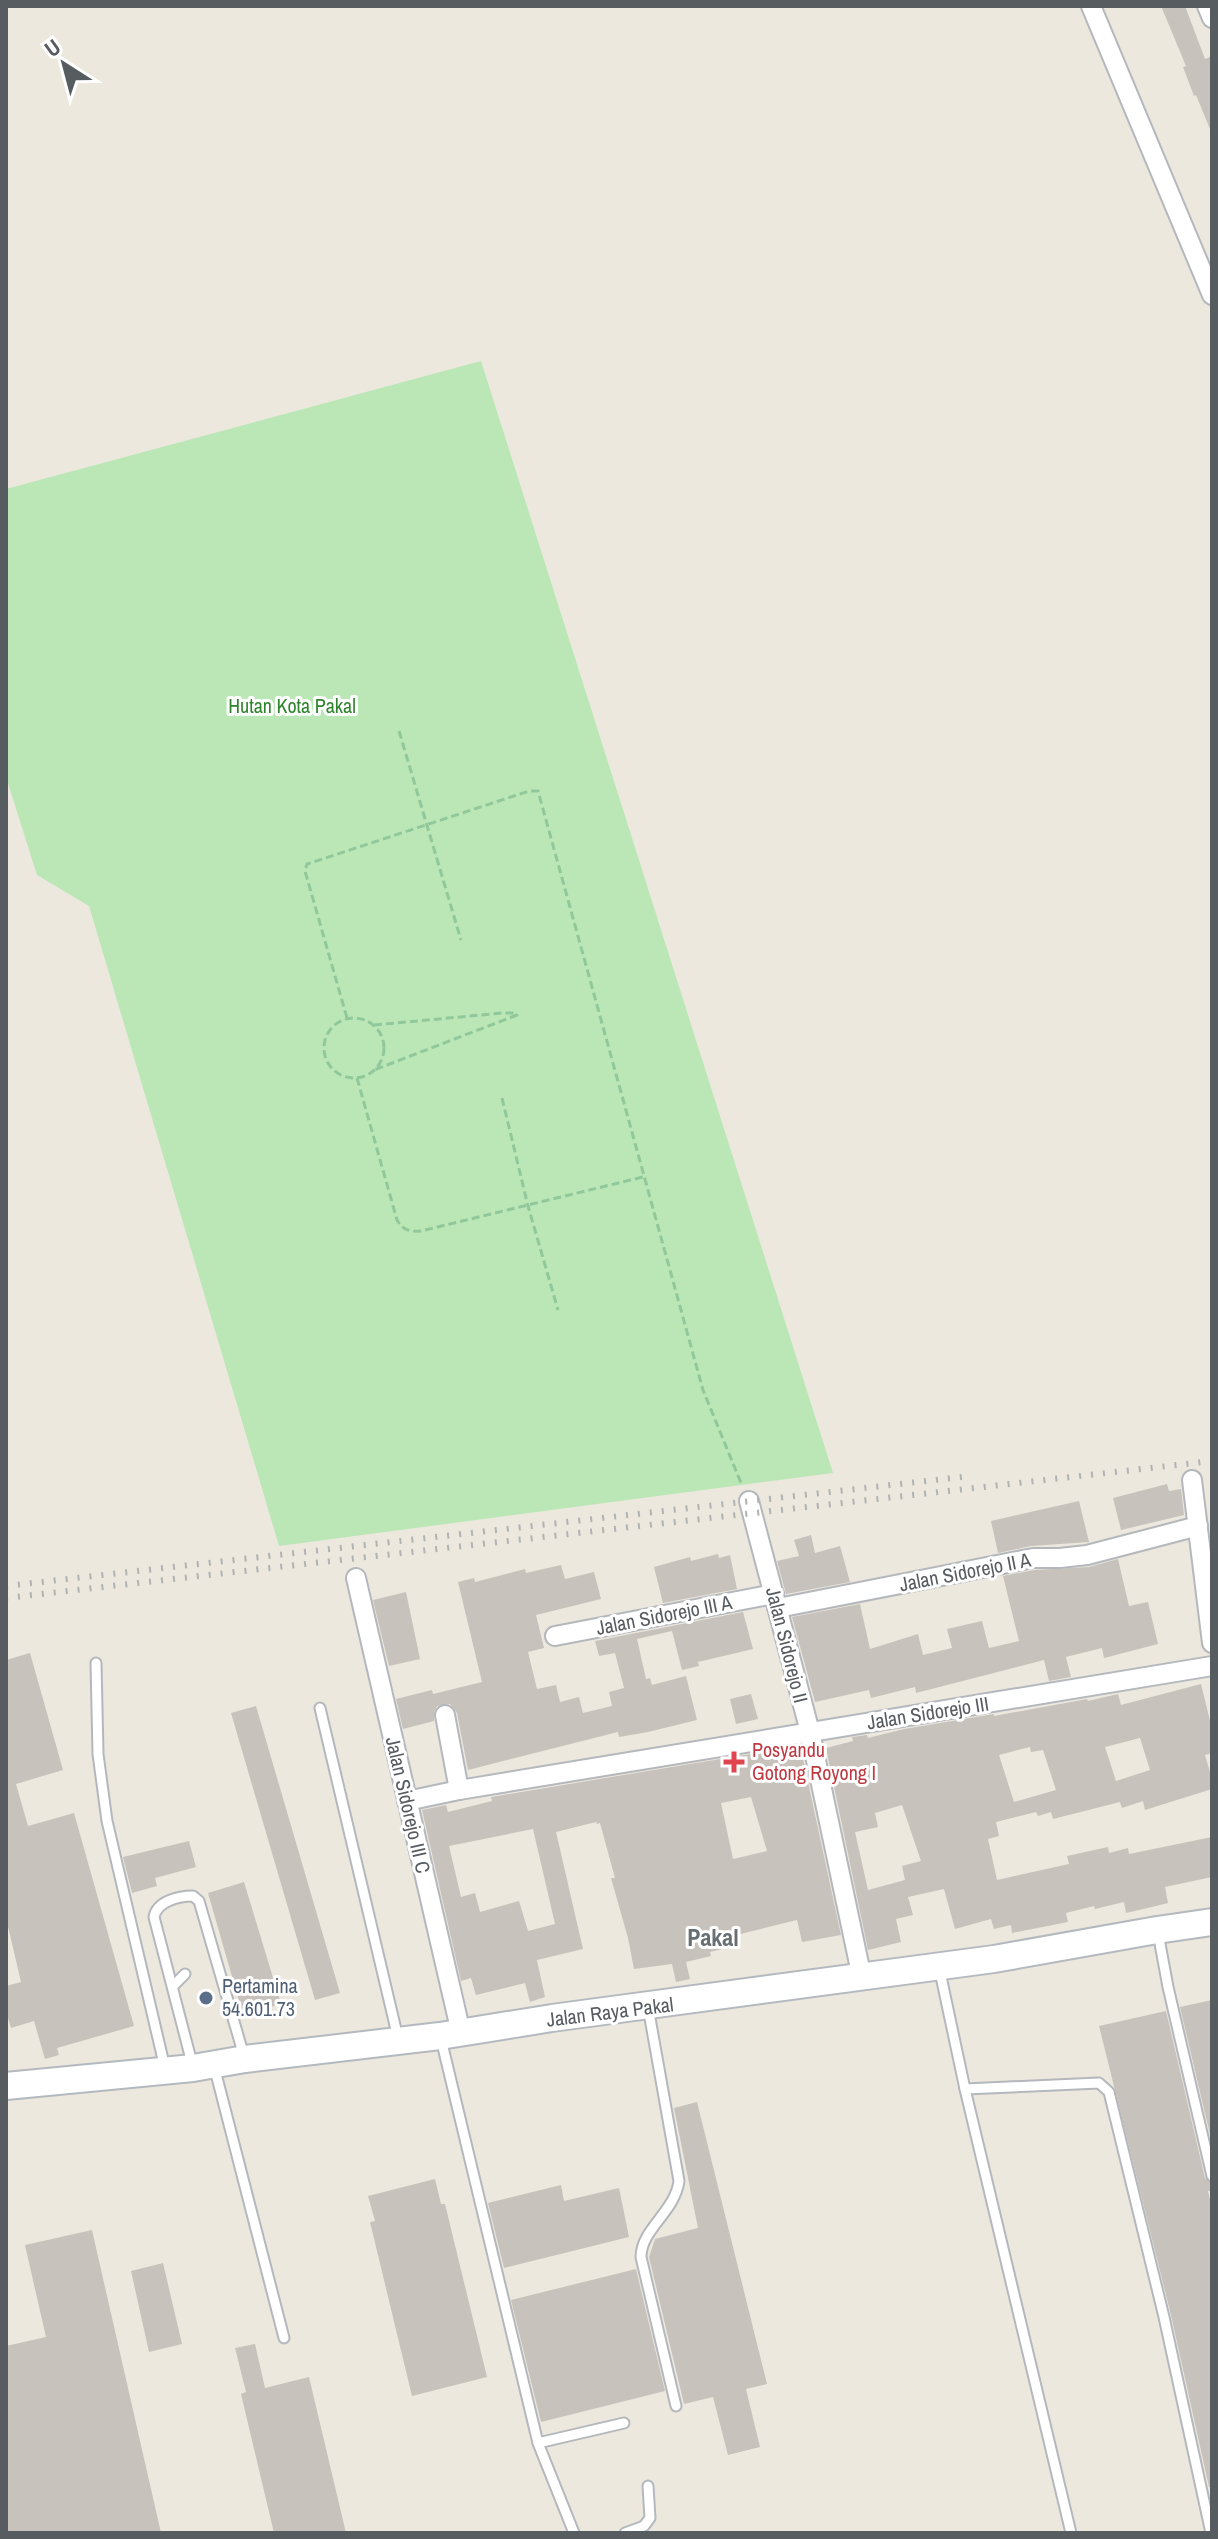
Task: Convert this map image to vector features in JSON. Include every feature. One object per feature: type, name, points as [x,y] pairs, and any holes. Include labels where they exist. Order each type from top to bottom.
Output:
[{"type":"main road","name":"Jalan Raya Pakal","points":[[6,2086],[399,2041],[448,2041],[650,2016],[862,1978],[942,1978],[1159,1940],[1212,1922]]},
{"type":"street","points":[[1091,6],[1212,295]]},
{"type":"street","points":[[1207,6],[1212,18]]},
{"type":"street","points":[[1192,1480],[1212,1643]]},
{"type":"street","name":"Jalan Sidorejo II","points":[[749,1501],[810,1732],[862,1978]]},
{"type":"street","name":"Jalan Sidorejo II A","points":[[776,1601],[1033,1558],[1087,1555],[1198,1526]]},
{"type":"street","name":"Jalan Sidorejo III C","points":[[356,1578],[407,1801],[448,2041]]},
{"type":"street","name":"Jalan Sidorejo III A","points":[[555,1636],[776,1601]]},
{"type":"street","name":"Jalan Sidorejo III","points":[[407,1801],[1212,1666]]},
{"type":"street","points":[[445,1715],[459,1790]]},
{"type":"lane","points":[[96,1663],[98,1754],[107,1821],[166,2070]]},
{"type":"lane","points":[[320,1708],[399,2041]]},
{"type":"lane","points":[[245,2059],[199,1901],[193,1896],[186,1896],[160,1904],[155,1909],[154,1917],[173,1986],[203,2065],[284,2338]]},
{"type":"lane","points":[[1159,1940],[1212,2176]]},
{"type":"lane","points":[[210,1968],[221,1977]]},
{"type":"lane","points":[[173,1986],[185,1974]]},
{"type":"lane","points":[[942,1978],[965,2089],[1071,2533]]},
{"type":"lane","points":[[650,2016],[679,2181],[678,2193],[643,2242],[641,2257],[676,2406]]},
{"type":"lane","points":[[448,2041],[454,2091],[538,2443],[574,2533]]},
{"type":"lane","points":[[965,2089],[1099,2083],[1109,2092],[1164,2317],[1211,2533]]},
{"type":"lane","points":[[538,2443],[624,2423]]},
{"type":"lane","points":[[625,2533],[644,2526],[650,2518],[648,2486]]},
{"type":"path","points":[[399,731],[461,940]]},
{"type":"path","points":[[347,1018],[305,871],[307,864],[529,791],[538,791],[703,1390],[749,1501]]},
{"type":"path","points":[[374,1025],[502,1013],[517,1015],[357,1078],[339,1075],[326,1062],[323,1044],[331,1027],[347,1018],[361,1018],[374,1025],[383,1039],[383,1056],[374,1070]]},
{"type":"path","points":[[357,1078],[397,1220],[407,1231],[421,1231],[643,1177]]},
{"type":"path","points":[[502,1098],[528,1206],[558,1310]]},
{"type":"green space","name":"Hutan Kota Pakal","points":[[481,361],[833,1473],[279,1546],[89,906],[37,875],[6,777],[6,489]]},
{"type":"building","points":[[1161,6],[1185,6],[1205,59],[1212,56],[1212,134],[1194,96],[1183,67],[1186,66]]},
{"type":"building","points":[[1167,1484],[1169,1491],[1181,1489],[1184,1515],[1121,1530],[1113,1498]]},
{"type":"building","points":[[1079,1501],[1089,1542],[1031,1546],[998,1553],[991,1521]]},
{"type":"building","points":[[811,1535],[815,1553],[840,1546],[850,1582],[786,1594],[777,1561],[799,1556],[794,1540]]},
{"type":"building","points":[[718,1554],[719,1558],[730,1555],[737,1589],[663,1603],[654,1567],[690,1557],[691,1561]]},
{"type":"building","points":[[1118,1559],[1129,1606],[1148,1602],[1158,1644],[1104,1658],[1102,1648],[1066,1657],[1071,1677],[1049,1681],[1044,1660],[916,1693],[915,1687],[871,1698],[869,1690],[815,1702],[792,1617],[860,1604],[870,1649],[918,1634],[923,1655],[952,1648],[947,1629],[982,1621],[989,1648],[1019,1641],[1003,1576],[1034,1570],[1089,1567]]},
{"type":"building","points":[[561,1565],[565,1579],[594,1572],[601,1599],[536,1615],[544,1648],[528,1652],[537,1689],[556,1685],[560,1702],[579,1697],[583,1713],[612,1706],[609,1692],[624,1688],[615,1653],[599,1656],[595,1641],[743,1612],[753,1649],[698,1662],[699,1666],[682,1670],[672,1631],[637,1639],[646,1679],[650,1678],[652,1685],[686,1676],[697,1720],[648,1732],[619,1737],[618,1732],[468,1770],[457,1713],[450,1704],[437,1706],[434,1721],[403,1729],[396,1699],[482,1682],[458,1582],[474,1578],[475,1582],[525,1569],[526,1573]]},
{"type":"building","points":[[406,1592],[420,1659],[389,1666],[373,1600]]},
{"type":"building","points":[[30,1653],[63,1770],[16,1784],[28,1826],[74,1813],[134,2026],[57,2048],[59,2055],[45,2059],[34,2021],[11,2028],[6,2011],[6,1986],[21,1982],[6,1918],[6,1660]]},
{"type":"building","points":[[1201,1684],[1212,1729],[1212,1753],[1205,1755],[1212,1789],[1145,1810],[1143,1801],[1122,1808],[1120,1802],[1053,1819],[1051,1812],[1038,1816],[1036,1812],[996,1822],[999,1836],[988,1839],[997,1880],[1069,1864],[1067,1856],[1108,1847],[1109,1853],[1128,1848],[1129,1854],[1212,1837],[1212,1877],[1165,1887],[1168,1903],[1126,1913],[1124,1902],[1095,1909],[1094,1906],[1066,1913],[1068,1922],[1012,1933],[1011,1925],[994,1929],[991,1919],[955,1929],[944,1889],[908,1897],[913,1915],[896,1919],[901,1942],[868,1950],[826,1748],[853,1741],[852,1737],[867,1735],[868,1738],[904,1729],[1118,1694],[1121,1705]],"holes":[[[1140,1738],[1150,1770],[1116,1781],[1105,1747]],[[1030,1747],[1031,1752],[1043,1750],[1056,1790],[1014,1802],[999,1755]],[[902,1805],[921,1861],[902,1866],[905,1880],[868,1890],[855,1832],[878,1827],[875,1813]]]},
{"type":"building","points":[[751,1694],[758,1719],[736,1724],[730,1699]]},
{"type":"building","points":[[256,1706],[340,1993],[315,2000],[231,1713]]},
{"type":"building","points":[[798,1746],[841,1935],[802,1942],[797,1920],[728,1937],[730,1947],[686,1962],[690,1979],[676,1982],[672,1964],[634,1969],[611,1878],[615,1878],[600,1823],[596,1822],[556,1832],[583,1949],[537,1960],[545,1997],[530,2002],[525,1983],[476,1995],[471,1978],[461,1981],[422,1810],[446,1805],[448,1812],[492,1801],[491,1797]],"holes":[[[751,1797],[767,1851],[733,1859],[721,1803]],[[533,1829],[555,1924],[528,1931],[519,1901],[480,1912],[475,1893],[461,1897],[449,1846]]]},
{"type":"building","points":[[189,1841],[196,1867],[155,1878],[157,1886],[132,1893],[123,1857]]},
{"type":"building","points":[[244,1882],[281,2004],[243,2015],[208,1893]]},
{"type":"building","points":[[1212,2000],[1212,2143],[1180,2007]]},
{"type":"building","points":[[1166,2011],[1205,2178],[1212,2183],[1212,2191],[1208,2191],[1212,2209],[1212,2487],[1209,2487],[1171,2315],[1099,2026]]},
{"type":"building","points":[[697,2102],[767,2384],[746,2389],[760,2447],[728,2455],[713,2397],[684,2404],[649,2257],[655,2239],[698,2228],[674,2108]]},
{"type":"building","points":[[435,2179],[441,2204],[445,2204],[487,2377],[412,2396],[370,2222],[375,2221],[368,2196]]},
{"type":"building","points":[[561,2185],[564,2201],[619,2188],[629,2237],[504,2268],[488,2203]]},
{"type":"building","points":[[92,2230],[161,2533],[8,2533],[6,2346],[46,2337],[25,2245]]},
{"type":"building","points":[[163,2263],[182,2344],[149,2352],[131,2271]]},
{"type":"building","points":[[636,2269],[665,2391],[541,2422],[511,2300]]},
{"type":"building","points":[[255,2344],[265,2388],[309,2377],[346,2533],[274,2533],[241,2394],[246,2392],[235,2348]]},
{"type":"railway","points":[[6,1598],[1212,1461]]},
{"type":"railway","points":[[6,1586],[970,1476]]},
{"type":"place","name":"Posyandu Gotong Royong I","points":[[734,1762]]},
{"type":"place","name":"Pertamina 54.601.73","points":[[206,1998]]},
{"type":"district","name":"Pakal","points":[[713,1938]]}]
